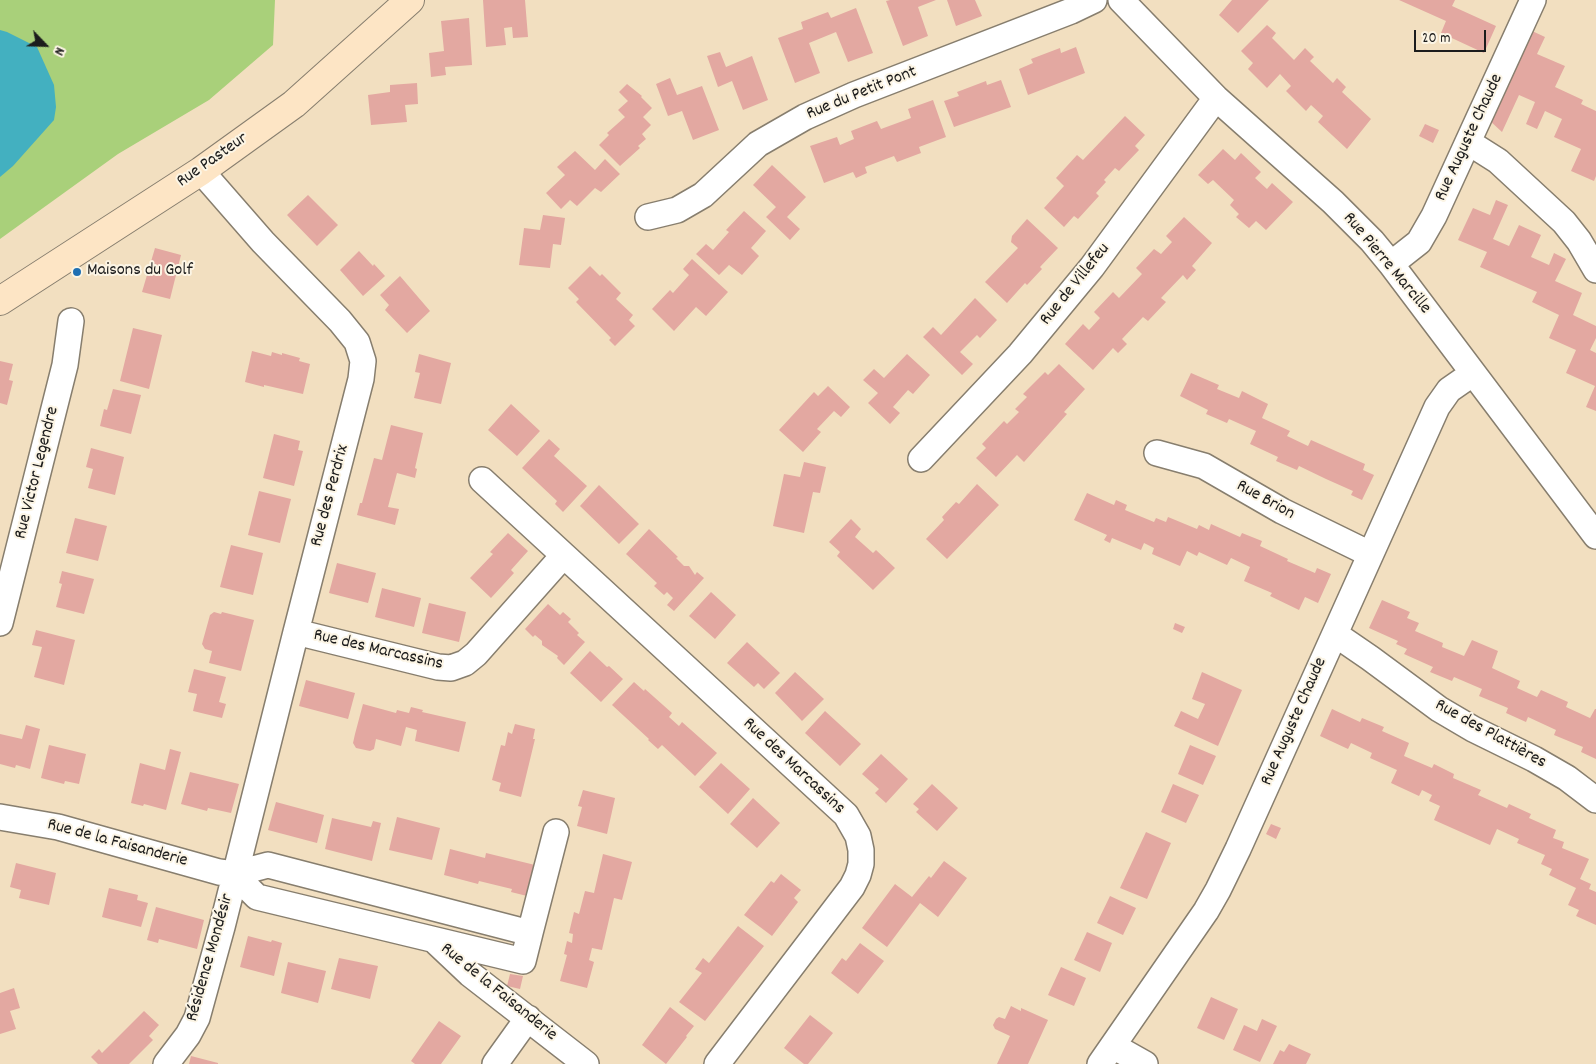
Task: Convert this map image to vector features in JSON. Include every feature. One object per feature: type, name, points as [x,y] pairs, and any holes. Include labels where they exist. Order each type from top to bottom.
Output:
[{"type":"street","name":"Rue Pasteur","points":[[0,301],[200,171],[294,104],[410,0]]},
{"type":"street","name":"Rue du Petit Pont","points":[[648,217],[678,210],[703,194],[758,144],[805,117],[854,95],[1072,11],[1094,0]]},
{"type":"street","name":"Rue Pierre Marcille","points":[[1121,0],[1216,98],[1333,202],[1372,240],[1596,536]]},
{"type":"street","name":"Rue Auguste Chaude","points":[[1391,264],[1419,242],[1434,216],[1533,0]]},
{"type":"street","name":"Rue de Villefeu","points":[[921,459],[1020,354],[1092,268],[1216,98]]},
{"type":"street","points":[[1468,142],[1498,161],[1564,222],[1579,240],[1596,270]]},
{"type":"street","name":"Rue des Perdrix","points":[[200,171],[263,242],[340,320],[357,342],[363,361],[361,379],[234,874]]},
{"type":"street","name":"Rue Victor Legendre","points":[[0,623],[65,365],[71,321]]},
{"type":"street","name":"Rue Auguste Chaude","points":[[1106,1055],[1206,911],[1218,890],[1437,408],[1449,390],[1472,374]]},
{"type":"street","name":"Rue Brion","points":[[1157,453],[1204,466],[1282,511],[1370,554]]},
{"type":"street","name":"Rue des Marcassins","points":[[482,480],[846,816],[858,836],[861,864],[852,887],[717,1064]]},
{"type":"street","name":"Rue des Marcassins","points":[[296,632],[438,667],[451,668],[465,663],[476,654],[564,556]]},
{"type":"street","name":"Rue des Plattières","points":[[1335,634],[1439,709],[1473,730],[1551,768],[1596,800]]},
{"type":"street","name":"Rue de la Faisanderie","points":[[0,817],[58,826],[219,872],[234,874],[268,866],[530,933]]},
{"type":"street","name":"Rue de la Faisanderie","points":[[234,874],[257,897],[522,961],[556,832]]},
{"type":"street","name":"Résidence Mondésir","points":[[166,1064],[188,1035],[197,1018],[222,927],[234,874]]},
{"type":"street","name":"Rue de la Faisanderie","points":[[388,898],[470,974],[586,1064]]},
{"type":"street","points":[[495,1064],[528,1018]]},
{"type":"street","points":[[1106,1055],[1145,1064]]},
{"type":"green space","points":[[0,0],[275,0],[273,45],[209,100],[118,154],[0,239]]},
{"type":"water","points":[[0,30],[37,47],[54,85],[56,107],[54,120],[13,166],[0,177]]},
{"type":"building","points":[[483,0],[525,0],[528,37],[513,38],[512,27],[504,28],[506,45],[486,47]]},
{"type":"building","points":[[936,0],[918,7],[928,36],[903,46],[886,1]]},
{"type":"building","points":[[947,0],[975,0],[982,16],[956,26]]},
{"type":"building","points":[[1232,0],[1269,0],[1238,33],[1219,15]]},
{"type":"building","points":[[1399,0],[1455,0],[1452,6],[1496,26],[1484,53],[1441,33],[1446,21]]},
{"type":"building","points":[[856,8],[873,53],[848,62],[836,32],[809,43],[820,73],[795,83],[778,38],[803,29],[801,22],[828,12],[831,18]]},
{"type":"building","points":[[469,18],[472,65],[445,67],[446,75],[431,77],[429,53],[444,51],[441,21]]},
{"type":"building","points":[[1267,25],[1276,33],[1272,38],[1294,60],[1305,48],[1314,57],[1310,61],[1333,83],[1337,78],[1346,87],[1342,92],[1371,119],[1347,149],[1318,122],[1323,116],[1311,105],[1306,111],[1286,91],[1291,86],[1280,74],[1267,88],[1248,69],[1253,63],[1241,51]]},
{"type":"building","points":[[1530,30],[1545,37],[1537,54],[1565,66],[1555,87],[1583,100],[1581,104],[1596,111],[1596,176],[1594,181],[1571,171],[1581,149],[1554,137],[1562,119],[1545,111],[1537,129],[1526,124],[1535,102],[1519,95],[1502,132],[1489,120]]},
{"type":"building","points":[[1076,47],[1085,73],[1028,95],[1019,69],[1033,63],[1031,59],[1060,48],[1061,53]]},
{"type":"building","points":[[720,52],[726,67],[752,56],[768,100],[743,110],[732,81],[718,87],[707,56]]},
{"type":"building","points":[[670,78],[677,95],[702,86],[719,130],[693,140],[682,111],[668,116],[656,84]]},
{"type":"building","points":[[1001,80],[1011,107],[954,127],[944,101],[959,96],[957,92],[986,81],[987,85]]},
{"type":"building","points":[[417,83],[418,104],[405,105],[407,122],[371,125],[368,95],[390,92],[390,85]]},
{"type":"building","points":[[627,84],[642,96],[652,108],[643,117],[651,125],[642,134],[646,139],[638,146],[640,148],[620,166],[599,145],[609,135],[607,133],[625,117],[618,110],[628,101],[619,92]]},
{"type":"building","points":[[933,100],[946,137],[919,147],[921,153],[897,162],[894,156],[865,167],[867,173],[856,178],[853,172],[824,183],[810,146],[837,137],[840,145],[854,139],[851,131],[877,121],[881,129],[911,118],[908,109]]},
{"type":"building","points":[[1125,116],[1145,135],[1135,146],[1139,150],[1119,171],[1115,168],[1096,193],[1099,196],[1078,219],[1074,216],[1064,227],[1044,208],[1064,186],[1056,178],[1077,155],[1083,160]]},
{"type":"building","points":[[1425,124],[1439,130],[1433,143],[1419,136]]},
{"type":"building","points":[[1223,149],[1235,160],[1241,153],[1261,172],[1255,178],[1267,189],[1272,183],[1293,202],[1266,230],[1256,221],[1249,228],[1236,217],[1239,214],[1230,205],[1234,200],[1213,180],[1208,184],[1198,175]]},
{"type":"building","points":[[575,151],[595,170],[605,159],[620,174],[601,192],[595,188],[577,206],[570,200],[561,209],[546,193],[565,175],[557,167]]},
{"type":"building","points":[[772,165],[806,197],[787,217],[800,229],[790,240],[766,217],[776,207],[753,185]]},
{"type":"building","points":[[308,195],[338,225],[317,246],[287,215]]},
{"type":"building","points":[[1496,200],[1508,205],[1493,239],[1509,246],[1519,225],[1541,235],[1531,257],[1549,265],[1554,253],[1566,259],[1555,281],[1582,293],[1573,315],[1596,326],[1596,338],[1590,350],[1596,353],[1596,411],[1586,407],[1595,386],[1566,373],[1576,350],[1549,338],[1559,315],[1532,302],[1537,292],[1480,267],[1487,252],[1458,240],[1473,208],[1490,215]]},
{"type":"building","points":[[744,211],[766,231],[751,248],[759,256],[742,275],[729,265],[719,275],[696,254],[706,244],[713,250],[729,232],[726,230]]},
{"type":"building","points":[[543,215],[565,218],[561,245],[553,244],[550,268],[519,265],[524,228],[540,230]]},
{"type":"building","points":[[1184,217],[1212,243],[1192,266],[1196,270],[1187,280],[1183,275],[1161,298],[1166,302],[1148,321],[1143,317],[1122,339],[1127,344],[1118,353],[1113,348],[1093,370],[1065,344],[1083,324],[1089,330],[1100,318],[1094,312],[1113,292],[1119,298],[1142,274],[1136,268],[1154,249],[1161,254],[1172,242],[1166,236]]},
{"type":"building","points":[[1027,219],[1058,248],[1040,267],[1042,269],[1027,285],[1025,283],[1007,303],[985,282],[1018,248],[1011,242],[1012,236]]},
{"type":"building","points":[[155,248],[181,255],[170,299],[142,292]]},
{"type":"building","points":[[359,251],[385,276],[363,296],[340,270]]},
{"type":"building","points":[[692,259],[728,292],[706,316],[696,307],[674,331],[652,309],[670,290],[673,293],[689,275],[683,269]]},
{"type":"building","points":[[590,266],[600,276],[602,274],[621,293],[616,299],[633,315],[629,320],[635,326],[615,346],[609,340],[611,338],[576,302],[579,299],[568,288]]},
{"type":"building","points":[[400,276],[430,311],[407,333],[385,310],[389,305],[380,295]]},
{"type":"building","points":[[975,298],[997,320],[980,338],[977,335],[960,352],[973,364],[962,375],[923,337],[933,327],[941,335]]},
{"type":"building","points":[[133,328],[162,335],[149,389],[120,381]]},
{"type":"building","points":[[252,351],[271,356],[272,352],[282,355],[282,353],[300,358],[299,361],[310,364],[303,394],[245,382]]},
{"type":"building","points":[[419,354],[451,363],[441,404],[414,398],[420,373],[415,372]]},
{"type":"building","points":[[907,354],[930,375],[913,394],[908,390],[893,407],[900,413],[890,424],[868,403],[878,393],[863,380],[874,369],[884,378]]},
{"type":"building","points":[[0,361],[13,364],[9,380],[13,381],[7,405],[0,403]]},
{"type":"building","points":[[1059,364],[1085,389],[1064,412],[1067,414],[1024,462],[1017,455],[996,477],[976,458],[986,448],[982,444],[1004,421],[1007,424],[1019,412],[1015,409],[1027,397],[1023,394],[1045,372],[1048,375]]},
{"type":"building","points":[[1191,373],[1219,385],[1217,389],[1239,398],[1242,391],[1268,404],[1262,418],[1290,431],[1287,436],[1308,446],[1311,440],[1365,464],[1363,470],[1374,475],[1362,500],[1351,495],[1353,491],[1299,466],[1297,470],[1276,461],[1278,457],[1250,444],[1256,431],[1229,419],[1227,423],[1206,414],[1208,410],[1180,396]]},
{"type":"building","points":[[828,386],[850,407],[841,417],[834,411],[817,429],[821,432],[803,452],[779,430],[814,392],[818,396]]},
{"type":"building","points":[[113,389],[141,395],[131,434],[100,426],[104,409],[107,410]]},
{"type":"building","points":[[511,404],[540,431],[517,456],[488,430]]},
{"type":"building","points":[[391,425],[423,433],[415,468],[417,469],[415,478],[397,473],[388,507],[399,509],[395,525],[357,515],[374,458],[382,460]]},
{"type":"building","points":[[274,434],[300,441],[298,450],[303,451],[294,486],[263,478]]},
{"type":"building","points":[[549,439],[560,449],[554,456],[587,486],[563,512],[555,504],[557,501],[522,468]]},
{"type":"building","points":[[91,448],[124,457],[115,495],[88,488],[93,469],[86,467]]},
{"type":"building","points":[[804,462],[826,467],[820,493],[813,492],[804,533],[773,526],[784,474],[800,477]]},
{"type":"building","points":[[977,484],[999,505],[947,559],[926,539],[944,520],[942,517],[956,502],[959,504]]},
{"type":"building","points":[[599,485],[639,524],[619,544],[580,506]]},
{"type":"building","points":[[259,491],[291,499],[280,543],[248,535]]},
{"type":"building","points":[[1087,493],[1114,505],[1116,500],[1127,505],[1125,510],[1154,522],[1156,518],[1166,522],[1168,517],[1197,529],[1199,525],[1209,530],[1211,524],[1240,537],[1242,533],[1262,541],[1260,546],[1288,559],[1287,561],[1315,573],[1317,568],[1331,574],[1318,603],[1305,597],[1299,610],[1270,596],[1272,593],[1244,581],[1250,567],[1231,558],[1227,565],[1199,552],[1197,556],[1187,551],[1180,566],[1152,554],[1154,548],[1144,543],[1141,550],[1112,538],[1110,543],[1104,540],[1107,535],[1074,520]]},
{"type":"building","points":[[75,518],[107,526],[98,561],[66,553]]},
{"type":"building","points":[[851,519],[861,529],[855,537],[873,553],[876,550],[895,568],[873,590],[837,556],[840,552],[829,542]]},
{"type":"building","points":[[649,529],[678,557],[676,558],[684,566],[689,566],[695,575],[697,572],[704,578],[674,611],[667,605],[673,598],[667,592],[664,595],[654,586],[657,583],[626,554]]},
{"type":"building","points":[[508,533],[528,551],[511,570],[514,573],[491,598],[470,578],[493,554],[490,552]]},
{"type":"building","points":[[231,545],[263,553],[253,595],[220,587]]},
{"type":"building","points":[[337,563],[376,573],[368,603],[329,593]]},
{"type":"building","points":[[62,571],[94,579],[84,614],[56,607],[62,584],[59,583]]},
{"type":"building","points":[[382,588],[421,598],[414,627],[375,617]]},
{"type":"building","points":[[711,592],[736,615],[715,639],[689,616]]},
{"type":"building","points":[[1382,600],[1410,612],[1407,618],[1419,623],[1415,631],[1443,643],[1442,647],[1464,656],[1472,640],[1498,651],[1492,668],[1520,681],[1517,688],[1537,697],[1541,690],[1568,702],[1566,707],[1590,718],[1596,709],[1596,759],[1581,752],[1583,747],[1554,735],[1556,730],[1528,717],[1526,722],[1506,713],[1508,708],[1479,696],[1482,689],[1454,677],[1452,681],[1430,672],[1433,667],[1404,654],[1407,649],[1396,644],[1398,641],[1369,628]]},
{"type":"building","points":[[429,603],[466,612],[459,642],[422,633]]},
{"type":"building","points":[[548,604],[560,615],[563,612],[571,619],[568,622],[579,633],[577,635],[585,642],[564,665],[557,658],[558,656],[542,645],[542,641],[535,635],[533,637],[525,629]]},
{"type":"building","points":[[214,612],[221,614],[222,612],[254,620],[241,671],[209,663],[212,651],[205,649],[202,644],[210,615]]},
{"type":"building","points":[[1175,623],[1185,627],[1182,633],[1173,629]]},
{"type":"building","points":[[36,630],[75,640],[64,685],[34,677],[42,647],[32,645]]},
{"type":"building","points":[[747,642],[780,673],[764,689],[758,683],[754,687],[727,663]]},
{"type":"building","points":[[590,651],[623,679],[601,702],[570,673]]},
{"type":"building","points":[[194,669],[226,677],[219,702],[226,704],[222,718],[193,711],[197,694],[188,692]]},
{"type":"building","points":[[795,672],[824,699],[802,721],[775,693]]},
{"type":"building","points":[[1202,672],[1242,690],[1218,746],[1174,726],[1181,711],[1198,719],[1205,704],[1192,699]]},
{"type":"building","points":[[306,680],[355,693],[348,719],[299,706]]},
{"type":"building","points":[[634,682],[644,691],[645,689],[672,713],[669,717],[679,726],[682,722],[717,753],[695,776],[662,745],[658,749],[612,705]]},
{"type":"building","points":[[363,704],[396,713],[397,710],[409,713],[411,707],[423,710],[422,712],[466,722],[459,752],[415,741],[417,730],[406,727],[401,746],[376,739],[374,749],[370,751],[356,748],[353,743]]},
{"type":"building","points":[[1332,709],[1360,722],[1362,718],[1384,727],[1382,731],[1409,743],[1404,756],[1432,768],[1434,764],[1454,774],[1453,778],[1481,790],[1478,795],[1507,808],[1509,804],[1531,814],[1529,818],[1556,830],[1553,838],[1564,842],[1562,848],[1589,859],[1580,879],[1591,884],[1589,889],[1596,892],[1596,925],[1576,916],[1579,910],[1568,905],[1576,888],[1549,875],[1552,869],[1541,864],[1545,855],[1517,843],[1519,839],[1497,829],[1490,845],[1434,820],[1440,806],[1429,801],[1432,795],[1422,790],[1419,796],[1391,783],[1397,770],[1370,758],[1372,753],[1351,743],[1348,749],[1320,736]]},
{"type":"building","points":[[825,711],[861,744],[840,766],[805,733]]},
{"type":"building","points":[[515,724],[535,729],[533,739],[535,739],[521,797],[499,791],[501,783],[492,780],[501,745],[505,746],[508,732],[512,734]]},
{"type":"building","points":[[26,725],[40,729],[30,769],[16,765],[15,768],[0,764],[0,734],[22,739]]},
{"type":"building","points":[[49,745],[86,754],[79,784],[65,781],[64,784],[41,778]]},
{"type":"building","points":[[1190,745],[1216,756],[1203,785],[1178,774]]},
{"type":"building","points":[[170,749],[181,752],[166,810],[144,804],[143,806],[131,803],[140,763],[165,770]]},
{"type":"building","points":[[881,754],[908,779],[886,803],[875,793],[879,789],[862,774]]},
{"type":"building","points":[[721,763],[750,789],[728,814],[699,787]]},
{"type":"building","points":[[190,772],[239,784],[231,813],[208,808],[207,811],[181,804]]},
{"type":"building","points":[[932,784],[958,808],[937,831],[916,812],[919,809],[913,804]]},
{"type":"building","points":[[1173,784],[1199,795],[1186,823],[1161,812]]},
{"type":"building","points":[[583,790],[615,798],[607,834],[577,826],[582,807],[578,806]]},
{"type":"building","points":[[753,798],[780,823],[757,848],[730,824]]},
{"type":"building","points":[[276,802],[324,815],[317,843],[268,830]]},
{"type":"building","points":[[397,817],[440,828],[432,860],[389,850]]},
{"type":"building","points":[[332,818],[371,827],[373,821],[381,823],[372,861],[325,849]]},
{"type":"building","points":[[1271,824],[1281,828],[1276,839],[1266,834]]},
{"type":"building","points":[[1146,832],[1171,843],[1147,899],[1120,888]]},
{"type":"building","points":[[450,849],[485,858],[486,853],[535,865],[527,896],[511,892],[512,889],[479,881],[478,884],[444,875]]},
{"type":"building","points":[[603,854],[632,862],[622,900],[614,898],[602,950],[592,948],[589,960],[594,962],[587,988],[560,981],[567,955],[564,954],[567,941],[572,943],[573,934],[569,933],[574,912],[579,914],[585,891],[594,893]]},
{"type":"building","points":[[944,861],[967,878],[938,917],[920,903],[887,947],[862,928],[895,884],[912,897],[929,876],[931,878]]},
{"type":"building","points":[[16,863],[56,873],[49,905],[19,898],[21,890],[10,887]]},
{"type":"building","points":[[781,874],[801,890],[794,898],[798,902],[772,936],[744,915],[771,881],[774,883]]},
{"type":"building","points":[[109,888],[138,895],[137,900],[148,903],[141,927],[102,917]]},
{"type":"building","points":[[1110,896],[1136,908],[1123,935],[1097,923]]},
{"type":"building","points":[[156,907],[204,920],[197,949],[159,939],[158,943],[147,940]]},
{"type":"building","points":[[738,926],[764,946],[705,1021],[679,1002],[702,973],[695,969],[703,958],[709,963]]},
{"type":"building","points":[[1087,932],[1112,943],[1100,972],[1074,960]]},
{"type":"building","points":[[248,936],[282,943],[274,976],[240,967]]},
{"type":"building","points":[[860,943],[884,961],[858,994],[831,973],[842,958],[846,961]]},
{"type":"building","points":[[339,958],[378,966],[370,999],[331,989]]},
{"type":"building","points":[[288,962],[326,971],[318,1003],[281,993]]},
{"type":"building","points":[[1061,967],[1086,978],[1074,1006],[1048,995]]},
{"type":"building","points":[[510,974],[523,976],[520,989],[507,986]]},
{"type":"building","points":[[14,988],[20,1008],[10,1011],[16,1029],[0,1034],[0,993]]},
{"type":"building","points":[[1211,997],[1238,1009],[1224,1040],[1197,1028]]},
{"type":"building","points":[[1011,1006],[1021,1011],[1021,1008],[1048,1020],[1028,1064],[997,1064],[1010,1036],[995,1029],[993,1025],[999,1017],[1005,1019]]},
{"type":"building","points":[[670,1007],[694,1026],[666,1064],[642,1045]]},
{"type":"building","points":[[144,1011],[159,1025],[149,1036],[153,1040],[129,1064],[98,1064],[91,1057],[99,1049],[102,1053]]},
{"type":"building","points":[[810,1015],[833,1033],[808,1064],[804,1064],[784,1048]]},
{"type":"building","points":[[1262,1019],[1277,1026],[1260,1062],[1233,1050],[1244,1025],[1257,1031]]},
{"type":"building","points":[[439,1021],[461,1036],[441,1064],[415,1064],[411,1061]]},
{"type":"building","points":[[1289,1044],[1311,1054],[1306,1064],[1273,1064],[1280,1050],[1284,1052]]},
{"type":"building","points":[[191,1056],[218,1063],[218,1064],[189,1064]]},
{"type":"place","name":"Maisons du Golf","points":[[77,272]]}]
